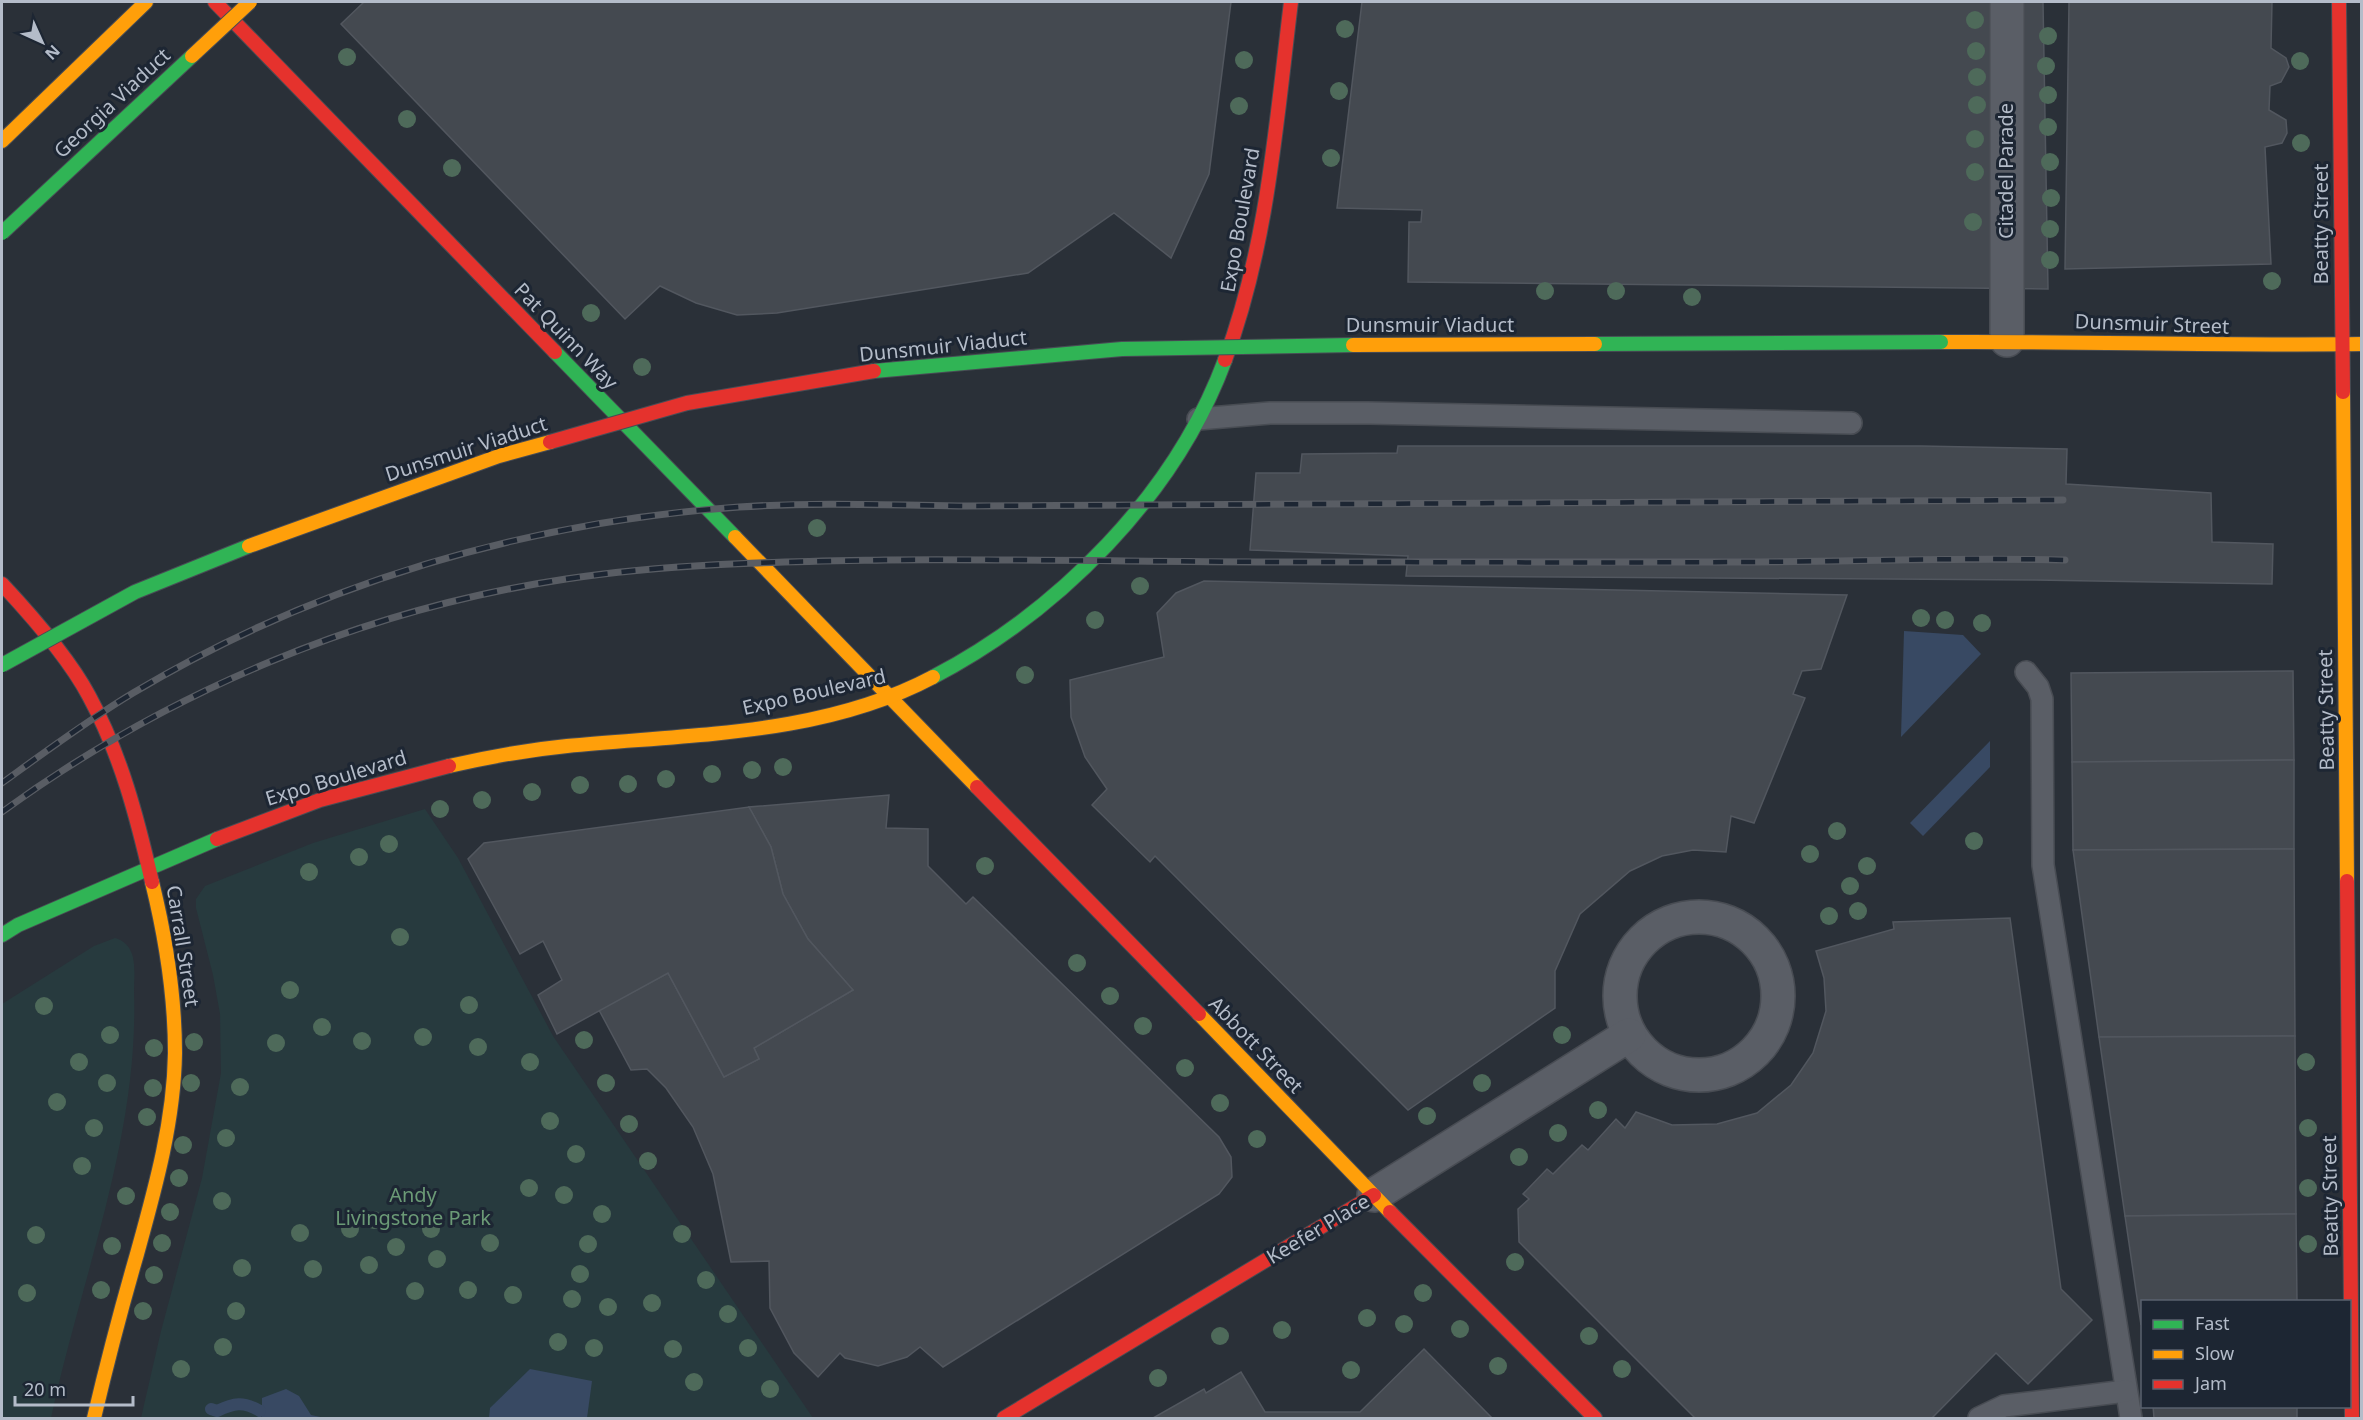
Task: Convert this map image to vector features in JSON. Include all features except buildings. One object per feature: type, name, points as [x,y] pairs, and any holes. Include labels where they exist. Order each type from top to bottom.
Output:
[{"type":"main road","points":[[2,141],[146,2]]},
{"type":"main road","name":"Pat Quinn Way","points":[[214,2],[890,696]]},
{"type":"main road","name":"Georgia Viaduct","points":[[2,232],[249,2]]},
{"type":"main road","name":"Expo Boulevard","points":[[2,935],[18,925],[266,819],[384,781],[504,754],[764,728],[890,696],[945,669],[1002,634],[1069,582],[1134,514],[1165,473],[1198,419],[1225,363],[1256,262],[1292,2]]},
{"type":"main road","name":"Beatty Street","points":[[2339,2],[2342,344],[2353,746],[2355,1034],[2352,1419]]},
{"type":"main road","name":"Dunsmuir Street","points":[[1941,342],[2007,340],[2249,346],[2361,344]]},
{"type":"main road","name":"Dunsmuir Viaduct","points":[[2,665],[135,592],[305,524],[500,456],[687,403],[875,370],[1122,349],[1357,345],[1941,342]]},
{"type":"main road","name":"Carrall Street","points":[[2,584],[28,612],[88,694],[130,790],[150,868],[172,983],[175,1054],[173,1092],[155,1189],[109,1353],[94,1419]]},
{"type":"main road","name":"Abbott Street","points":[[890,696],[1374,1195],[1595,1419]]},
{"type":"main road","name":"Keefer Place","points":[[1004,1419],[1374,1195]]},
{"type":"street","name":"Citadel Parade","points":[[2007,2],[2007,340]]},
{"type":"street","points":[[1690,917],[1710,917],[1728,922],[1746,932],[1771,962],[1777,982],[1778,1002],[1774,1022],[1765,1040],[1751,1056],[1735,1067],[1715,1074],[1695,1076],[1675,1072],[1657,1064],[1641,1051],[1629,1035],[1622,1017],[1619,998],[1628,960],[1646,937],[1671,922],[1690,917]]},
{"type":"street","name":"Keefer Place","points":[[1374,1195],[1629,1035]]},
{"type":"lane","points":[[1198,419],[1270,413],[1369,413],[1851,423]]},
{"type":"lane","points":[[2026,672],[2038,687],[2042,699],[2043,865],[2131,1419]]},
{"type":"lane","points":[[1979,1419],[2004,1406],[2126,1391]]},
{"type":"green space","name":"Andy Livingstone Park","points":[[425,809],[458,858],[553,1036],[813,1418],[141,1418],[161,1331],[202,1178],[221,1073],[220,1014],[196,908],[196,899],[205,886],[313,843]]},
{"type":"green space","points":[[115,938],[128,947],[134,960],[133,1046],[118,1154],[106,1207],[51,1418],[2,1418],[2,1004],[94,946]]},
{"type":"water","points":[[1904,631],[1963,635],[1981,654],[1901,737]]},
{"type":"water","points":[[1990,741],[1990,767],[1923,836],[1910,823]]},
{"type":"water","points":[[530,1369],[592,1381],[587,1418],[489,1418],[490,1408]]},
{"type":"water","points":[[286,1389],[299,1396],[311,1415],[325,1418],[262,1418],[262,1398]]},
{"type":"waterway","points":[[211,1409],[217,1411],[238,1404],[260,1411]]},
{"type":"railway","points":[[2,783],[83,725],[133,693],[203,654],[275,620],[349,590],[425,564],[502,543],[580,527],[659,515],[767,505],[824,504],[966,506],[2063,500]]},
{"type":"railway","points":[[2,812],[65,769],[131,729],[200,693],[270,662],[342,634],[416,611],[491,593],[606,574],[725,564],[885,560],[1257,562],[2065,560]]},
{"type":"traffic: fast","points":[[2,233],[192,56]]},
{"type":"traffic: fast","points":[[1595,344],[1941,342]]},
{"type":"traffic: fast","points":[[874,371],[1122,349],[1353,345]]},
{"type":"traffic: fast","points":[[555,352],[735,537]]},
{"type":"traffic: fast","points":[[933,677],[980,650],[1025,619],[1068,583],[1108,544],[1144,502],[1176,457],[1203,410],[1225,360]]},
{"type":"traffic: fast","points":[[2,665],[135,592],[249,546]]},
{"type":"traffic: fast","points":[[2,935],[18,925],[217,839]]},
{"type":"traffic: slow","points":[[2,141],[146,2]]},
{"type":"traffic: slow","points":[[192,56],[250,2]]},
{"type":"traffic: slow","points":[[1941,342],[2362,344]]},
{"type":"traffic: slow","points":[[1353,345],[1595,344]]},
{"type":"traffic: slow","points":[[2343,392],[2347,881]]},
{"type":"traffic: slow","points":[[249,546],[499,456],[550,442]]},
{"type":"traffic: slow","points":[[735,537],[977,787]]},
{"type":"traffic: slow","points":[[449,766],[552,748],[707,734],[801,722],[846,711],[890,696],[933,677]]},
{"type":"traffic: slow","points":[[94,1418],[157,1180],[174,1079],[175,1053],[171,988],[162,924],[152,882]]},
{"type":"traffic: slow","points":[[1199,1014],[1390,1212]]},
{"type":"traffic: jam","points":[[215,2],[555,352]]},
{"type":"traffic: jam","points":[[1225,360],[1240,316],[1261,228],[1275,138],[1291,2]]},
{"type":"traffic: jam","points":[[2339,2],[2343,392]]},
{"type":"traffic: jam","points":[[550,442],[687,403],[874,371]]},
{"type":"traffic: jam","points":[[2,584],[61,653],[89,696],[110,741],[127,787],[152,882]]},
{"type":"traffic: jam","points":[[217,839],[320,800],[449,766]]},
{"type":"traffic: jam","points":[[977,787],[1199,1014]]},
{"type":"traffic: jam","points":[[2347,881],[2351,1300]]},
{"type":"traffic: jam","points":[[1004,1418],[1374,1195]]},
{"type":"traffic: jam","points":[[1390,1212],[1595,1418]]},
{"type":"traffic: jam","points":[[2351,1311],[2352,1418]]}]
